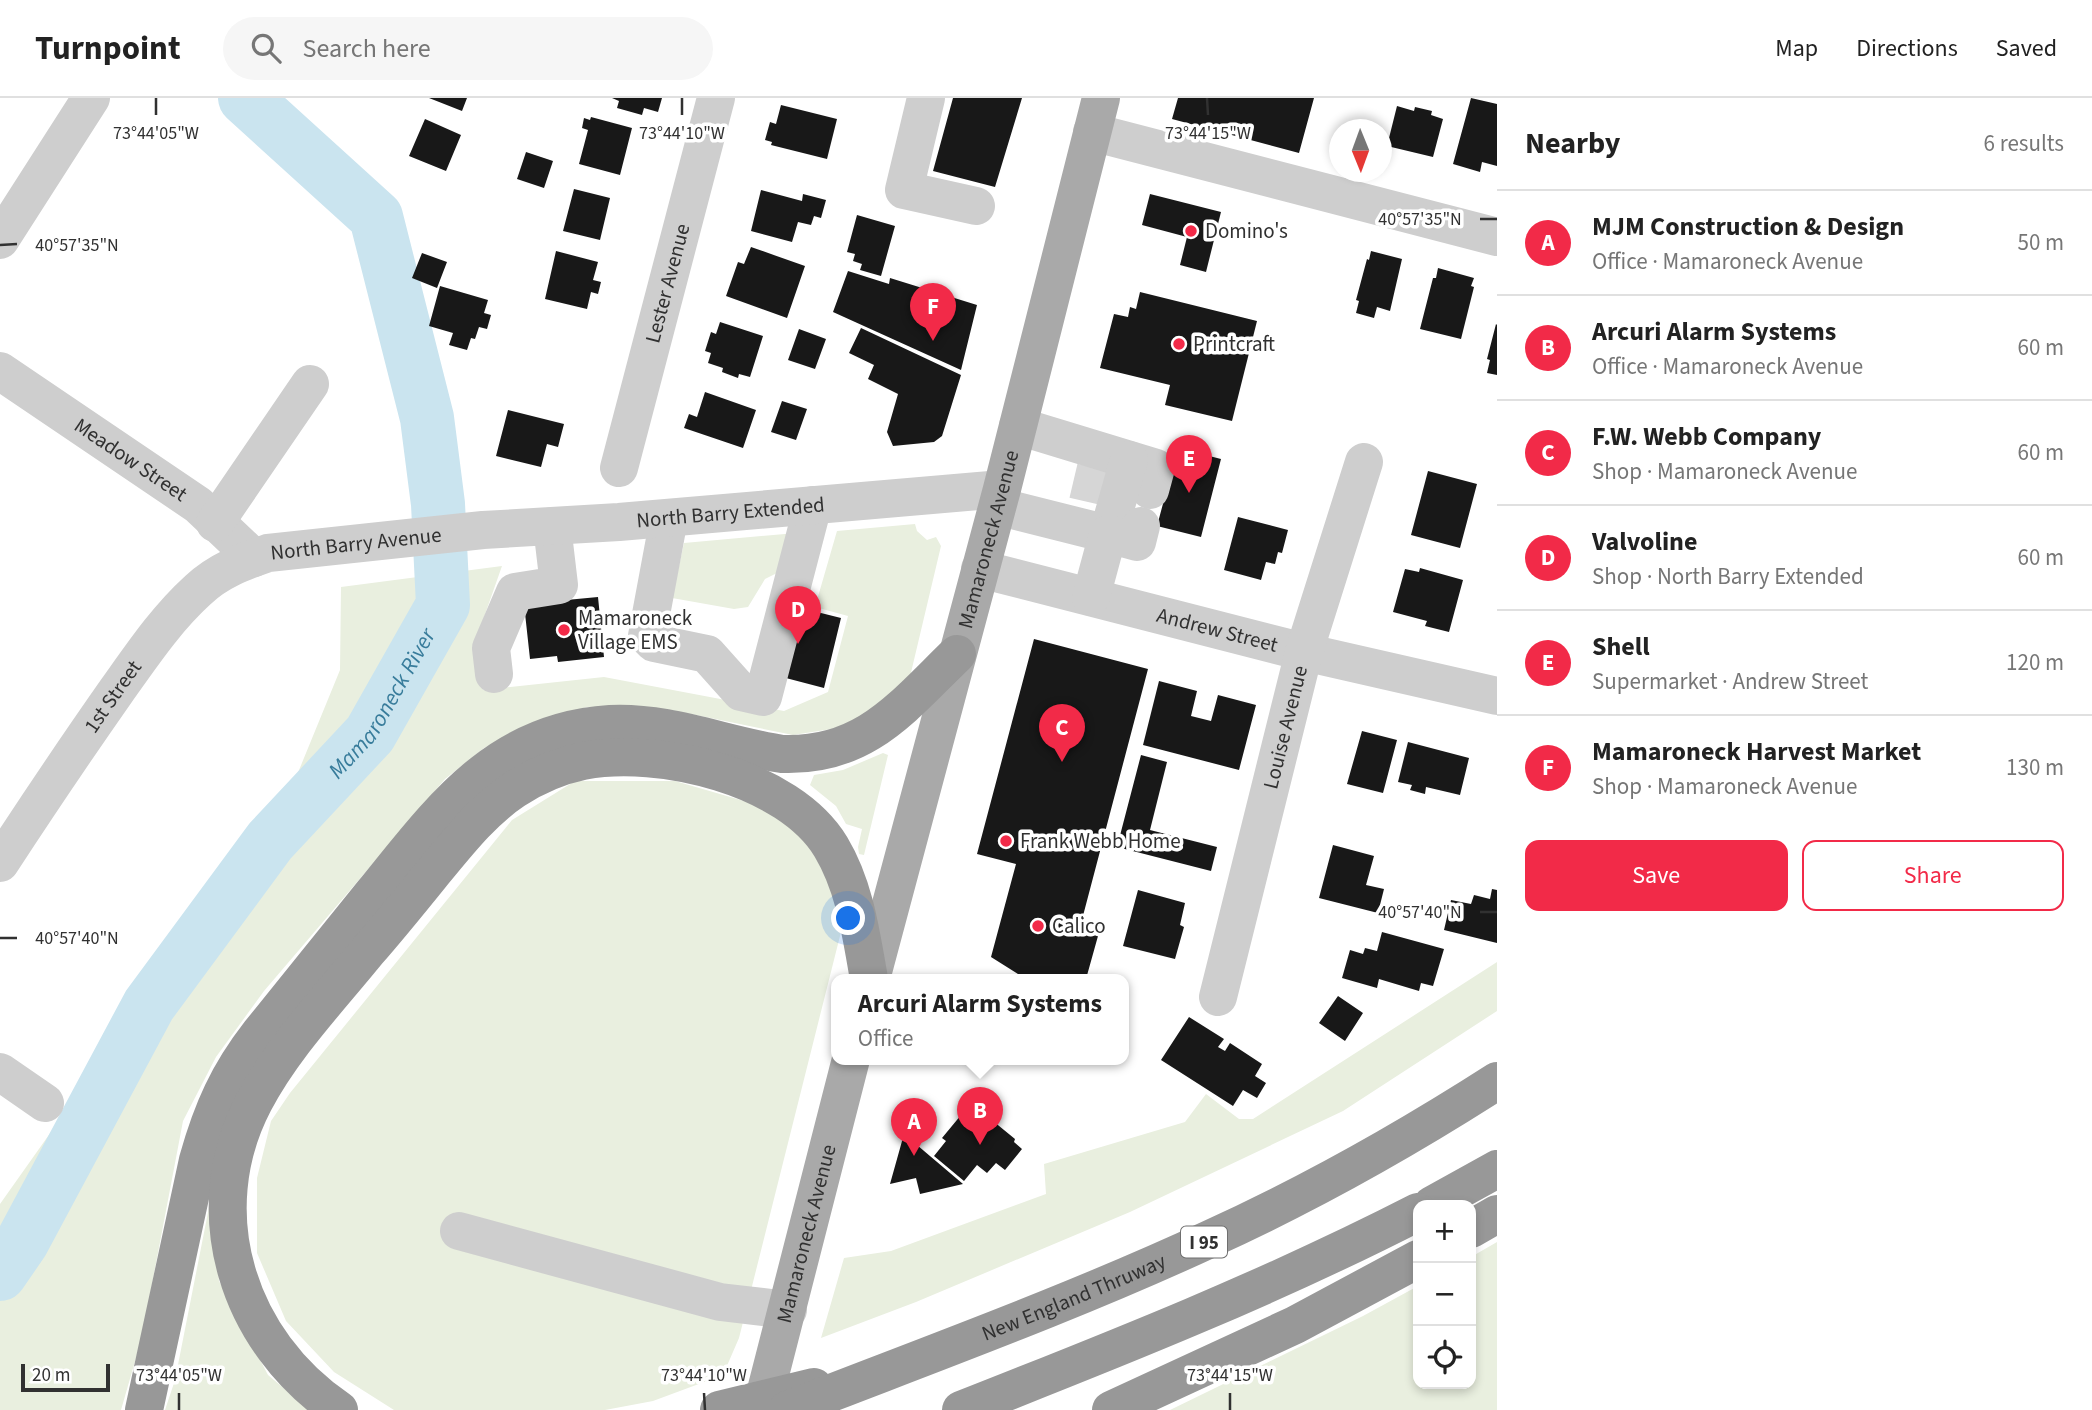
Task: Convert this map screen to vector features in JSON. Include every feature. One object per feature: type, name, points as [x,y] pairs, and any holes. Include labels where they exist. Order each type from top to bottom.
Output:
[{"type":"highway","points":[[144,1410],[198,1160],[221,1091],[238,1061],[260,1033],[424,830],[470,781],[519,748],[577,729],[609,724],[668,728],[782,754],[835,749],[868,734],[886,720],[957,654]]},
{"type":"highway","points":[[339,1410],[311,1390],[287,1367],[253,1315],[232,1256],[229,1195],[233,1165],[252,1105],[279,1062],[451,850],[492,808],[533,779],[582,761],[609,758],[635,757],[681,764],[754,786],[795,808],[815,825],[831,847],[854,900],[869,974]]},
{"type":"highway","name":"New England Thruway","points":[[787,1410],[1111,1283],[1209,1240],[1355,1166],[1497,1081]]},
{"type":"highway","points":[[1441,1200],[1497,1169]]},
{"type":"highway","points":[[961,1410],[1075,1366],[1247,1293],[1413,1214]]},
{"type":"highway","points":[[1476,1226],[1497,1214]]},
{"type":"highway","points":[[1111,1410],[1274,1336],[1413,1262]]},
{"type":"highway","points":[[719,1410],[894,1368]]},
{"type":"main road","name":"Mamaroneck Avenue","points":[[871,974],[1000,497],[1096,115]]},
{"type":"main road","name":"Mamaroneck Avenue","points":[[761,1410],[849,1065]]},
{"type":"street","points":[[0,240],[92,98]]},
{"type":"street","name":"Lester Avenue","points":[[618,468],[716,98]]},
{"type":"street","points":[[926,98],[904,190],[976,206]]},
{"type":"street","points":[[1096,115],[1497,237]]},
{"type":"street","name":"Meadow Street","points":[[0,371],[198,505],[254,558]]},
{"type":"street","points":[[215,523],[310,384]]},
{"type":"street","points":[[1018,426],[1112,495],[1091,597]]},
{"type":"street","name":"Louise Avenue","points":[[1218,997],[1304,652],[1364,462]]},
{"type":"street","name":"North Barry Extended","points":[[471,531],[821,504],[1112,495]]},
{"type":"street","points":[[752,694],[765,595],[794,578],[821,504]]},
{"type":"street","points":[[669,517],[647,636],[654,643],[707,654],[752,694],[782,702],[821,504]]},
{"type":"street","points":[[494,674],[491,648],[516,592],[560,593],[552,526]]},
{"type":"street","name":"North Barry Avenue","points":[[254,558],[268,553],[471,531]]},
{"type":"street","name":"1st Street","points":[[0,863],[82,738],[158,632],[198,589],[229,567],[254,558]]},
{"type":"street","name":"Andrew Street","points":[[980,569],[1304,652],[1497,696]]},
{"type":"street","points":[[0,1073],[45,1102]]},
{"type":"street","points":[[459,1231],[720,1302],[788,1310]]},
{"type":"green space","points":[[915,524],[917,531],[927,540],[936,537],[941,546],[909,681],[874,713],[838,728],[793,735],[686,713],[587,707],[529,725],[484,748],[445,779],[264,991],[216,1057],[183,1121],[142,1337],[121,1410],[0,1410],[0,1204],[288,797],[340,670],[341,587],[502,566],[477,637],[483,690],[604,677],[784,711],[828,692],[848,616],[815,607],[837,531]]},
{"type":"green space","points":[[796,533],[783,570],[765,579],[748,607],[734,609],[672,598],[684,543]]},
{"type":"green space","points":[[883,753],[888,755],[864,855],[859,854],[862,829],[846,824],[836,806],[810,785],[814,775],[843,770]]},
{"type":"green space","points":[[575,781],[675,781],[768,808],[826,860],[843,924],[739,1338],[723,1375],[653,1401],[605,1410],[394,1410],[334,1372],[286,1321],[257,1253],[257,1178],[271,1121],[290,1093],[512,820]]},
{"type":"green space","points":[[1497,962],[1497,1011],[1343,1111],[1130,1212],[916,1302],[821,1338],[844,1258],[891,1251],[1046,1194],[1044,1164],[1185,1122],[1206,1094],[1239,1119],[1253,1119]]},
{"type":"green space","points":[[212,1192],[219,1281],[268,1375],[310,1410],[165,1410],[175,1380]]},
{"type":"green space","points":[[1497,1242],[1497,1410],[1170,1410],[1413,1289],[1413,1389],[1476,1389],[1476,1254]]},
{"type":"building","points":[[429,98],[467,98],[462,111]]},
{"type":"building","points":[[612,98],[662,98],[658,112],[644,108],[642,115],[617,108],[619,101]]},
{"type":"building","points":[[953,98],[1022,98],[995,187],[933,171]]},
{"type":"building","points":[[1178,98],[1314,98],[1299,153],[1172,119]]},
{"type":"building","points":[[1471,98],[1497,104],[1497,166],[1482,162],[1480,172],[1453,164]]},
{"type":"building","points":[[781,105],[837,119],[827,159],[771,145],[772,142],[765,140],[770,122],[776,124]]},
{"type":"building","points":[[1397,106],[1414,111],[1415,107],[1432,111],[1431,115],[1443,119],[1433,157],[1392,147],[1392,126]]},
{"type":"building","points":[[591,117],[632,128],[620,175],[579,164],[588,130],[582,128],[584,118],[590,120]]},
{"type":"building","points":[[425,119],[461,135],[446,171],[409,156]]},
{"type":"building","points":[[526,152],[553,161],[544,188],[517,179]]},
{"type":"building","points":[[574,189],[610,198],[600,240],[563,231]]},
{"type":"building","points":[[761,190],[802,201],[803,194],[826,200],[821,218],[814,216],[811,225],[798,222],[792,242],[751,231]]},
{"type":"building","name":"Domino's","points":[[1150,194],[1221,212],[1206,272],[1180,265],[1187,237],[1142,225]]},
{"type":"building","points":[[857,215],[895,226],[881,276],[860,270],[862,264],[853,261],[855,254],[847,252]]},
{"type":"building","points":[[751,247],[805,266],[787,318],[726,296],[738,262],[744,264]]},
{"type":"building","points":[[556,251],[598,262],[593,280],[601,282],[598,294],[591,292],[587,309],[545,299]]},
{"type":"building","points":[[1371,251],[1402,259],[1390,311],[1377,307],[1374,318],[1356,313],[1359,301],[1356,300]]},
{"type":"building","points":[[422,253],[447,262],[437,288],[412,278]]},
{"type":"building","points":[[1438,268],[1474,278],[1461,339],[1420,329]]},
{"type":"building","points":[[848,271],[889,284],[890,278],[977,305],[961,370],[833,312]]},
{"type":"building","points":[[440,286],[488,300],[484,313],[491,315],[487,329],[479,327],[467,350],[449,345],[453,333],[429,326]]},
{"type":"building","name":"Printcraft","points":[[1140,292],[1257,321],[1232,421],[1165,405],[1170,385],[1100,368],[1114,314],[1128,317],[1130,307],[1136,309]]},
{"type":"building","points":[[720,322],[763,336],[750,377],[739,374],[738,378],[722,372],[723,368],[708,363],[711,353],[705,351],[711,332],[716,334]]},
{"type":"building","points":[[1496,324],[1497,375],[1487,373],[1490,360],[1487,359]]},
{"type":"building","points":[[861,328],[961,375],[942,436],[934,442],[893,446],[887,432],[898,394],[868,379],[874,365],[849,353]]},
{"type":"building","points":[[799,329],[826,339],[815,369],[788,360]]},
{"type":"building","points":[[705,392],[756,410],[743,448],[684,428],[689,414],[697,417]]},
{"type":"building","points":[[782,401],[807,409],[796,440],[771,432]]},
{"type":"building","points":[[508,410],[564,424],[558,447],[547,444],[541,467],[496,456]]},
{"type":"building","points":[[1178,448],[1221,459],[1201,537],[1157,526]]},
{"type":"building","points":[[1428,471],[1477,484],[1460,548],[1411,535]]},
{"type":"building","points":[[1238,517],[1288,530],[1282,553],[1278,552],[1275,564],[1266,562],[1261,580],[1224,570]]},
{"type":"building","points":[[1420,568],[1463,580],[1449,632],[1425,626],[1427,621],[1393,612],[1405,569],[1419,572]]},
{"type":"building","name":"Mamaroneck Village EMS","points":[[598,597],[604,657],[558,662],[557,656],[530,659],[524,604]]},
{"type":"building","points":[[773,601],[841,618],[824,688],[755,670]]},
{"type":"building","points":[[1034,639],[1148,669],[1079,931],[1098,936],[1087,974],[1018,974],[991,957],[1016,864],[977,854]]},
{"type":"building","points":[[1159,681],[1197,691],[1191,716],[1211,721],[1218,695],[1256,705],[1239,770],[1143,745]]},
{"type":"building","points":[[1362,731],[1397,740],[1383,793],[1347,784]]},
{"type":"building","points":[[1408,742],[1469,758],[1460,795],[1426,787],[1425,794],[1410,790],[1412,785],[1398,782]]},
{"type":"building","points":[[1141,755],[1167,762],[1150,830],[1217,847],[1211,871],[1117,847]]},
{"type":"building","points":[[1333,845],[1374,856],[1366,885],[1384,889],[1378,913],[1319,898]]},
{"type":"building","points":[[1492,889],[1497,890],[1497,943],[1444,930],[1451,900],[1471,904],[1474,895],[1490,899]]},
{"type":"building","points":[[1138,890],[1185,903],[1180,925],[1184,927],[1175,959],[1123,946]]},
{"type":"building","points":[[1382,932],[1444,949],[1433,986],[1421,983],[1419,991],[1379,979],[1377,988],[1342,978],[1350,950],[1363,954],[1365,948],[1377,951]]},
{"type":"building","points":[[1338,996],[1363,1013],[1345,1041],[1319,1023]]},
{"type":"building","points":[[1189,1017],[1224,1039],[1218,1047],[1225,1051],[1230,1043],[1262,1064],[1255,1076],[1266,1083],[1257,1098],[1243,1090],[1233,1106],[1161,1060]]},
{"type":"building","points":[[971,1103],[1015,1139],[1014,1142],[1022,1149],[1005,1170],[996,1163],[987,1173],[977,1165],[964,1181],[934,1156],[946,1141],[942,1138]]},
{"type":"building","points":[[904,1134],[963,1184],[920,1194],[916,1178],[890,1184]]},
{"type":"waterway","name":"Mamaroneck River","points":[[0,1274],[22,1242],[149,1005],[270,841],[370,734],[443,605],[438,504],[427,418],[376,217],[245,98]]},
{"type":"tunnel","points":[[1088,502],[1096,468]]},
{"type":"place","name":"Domino's","points":[[1191,231]]},
{"type":"place","name":"Mamaroneck Harvest Market","points":[[933,341]]},
{"type":"place","name":"Printcraft","points":[[1179,344]]},
{"type":"place","name":"Shell","points":[[1189,493]]},
{"type":"place","name":"Mamaroneck Village EMS","points":[[564,630]]},
{"type":"place","name":"Valvoline","points":[[798,644]]},
{"type":"place","name":"F.W. Webb Company","points":[[1062,762]]},
{"type":"place","name":"Frank Webb Home","points":[[1006,841]]},
{"type":"place","name":"Calico","points":[[1038,926]]},
{"type":"place","name":"Arcuri Alarm Systems","points":[[980,1145]]},
{"type":"place","name":"MJM Construction & Design","points":[[914,1156]]}]
